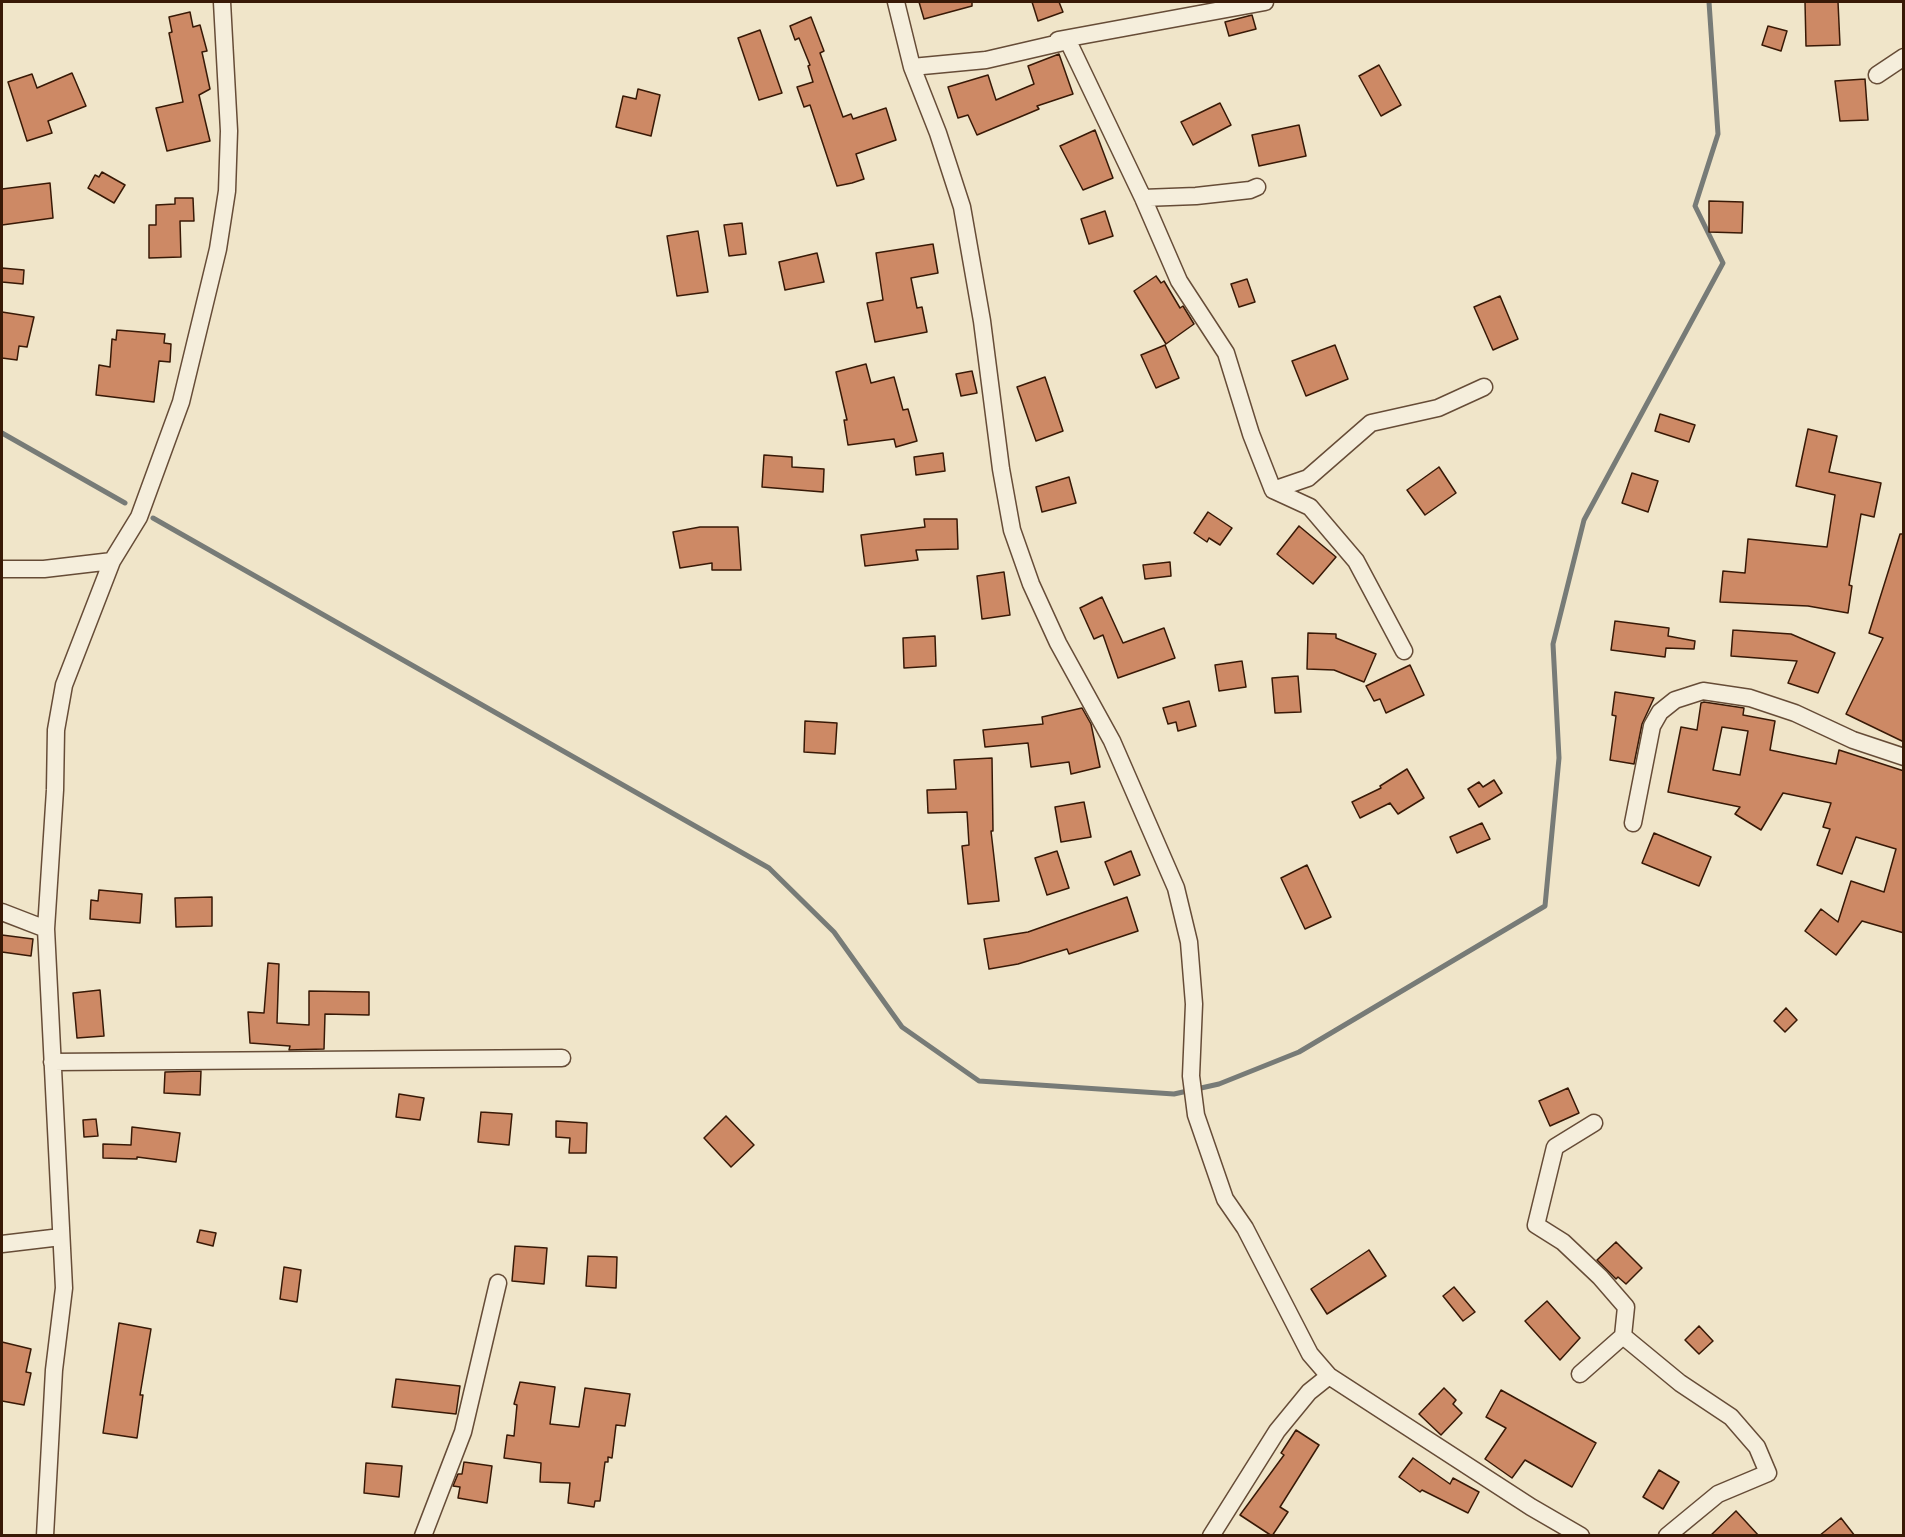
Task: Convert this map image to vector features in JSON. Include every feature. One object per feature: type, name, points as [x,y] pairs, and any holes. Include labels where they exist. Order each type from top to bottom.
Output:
[{"type":"street","points":[[45,1536],[54,1370],[64,1288],[46,929],[55,790],[56,730],[64,685],[112,561],[139,517],[182,402],[218,249],[227,191],[229,131],[222,2]]},
{"type":"street","points":[[896,2],[912,67],[938,133],[962,207],[982,321],[1001,469],[1012,530],[1031,584],[1058,643],[1112,741],[1176,888],[1189,942],[1194,1004],[1191,1080],[1196,1115],[1225,1199],[1245,1228],[1310,1354],[1329,1376],[1531,1507],[1581,1536]]},
{"type":"street","points":[[912,67],[1265,2]]},
{"type":"street","points":[[912,67],[986,60],[1068,41],[1143,198],[1179,281],[1226,353],[1251,434],[1272,490],[1310,507],[1356,561],[1404,651]]},
{"type":"street","points":[[1877,75],[1904,57]]},
{"type":"street","points":[[1143,198],[1196,196],[1250,190],[1257,187]]},
{"type":"street","points":[[1272,490],[1308,478],[1371,423],[1438,408],[1484,387]]},
{"type":"street","points":[[2,569],[44,569],[112,561]]},
{"type":"street","points":[[1633,823],[1652,726],[1660,712],[1675,700],[1703,692],[1750,698],[1795,713],[1853,740],[1904,757]]},
{"type":"street","points":[[2,912],[46,929]]},
{"type":"street","points":[[52,1062],[562,1058]]},
{"type":"street","points":[[1580,1374],[1623,1336],[1626,1307],[1600,1277],[1563,1242],[1536,1225],[1555,1147],[1594,1123]]},
{"type":"street","points":[[2,1245],[61,1238]]},
{"type":"street","points":[[423,1536],[463,1432],[498,1283]]},
{"type":"street","points":[[1623,1336],[1680,1383],[1731,1416],[1757,1447],[1768,1473],[1718,1494],[1667,1536]]},
{"type":"street","points":[[1211,1536],[1277,1431],[1310,1392],[1329,1376]]},
{"type":"building","points":[[919,2],[972,2],[972,6],[924,19]]},
{"type":"building","points":[[1032,2],[1059,2],[1063,12],[1038,21]]},
{"type":"building","points":[[1805,2],[1838,2],[1840,45],[1806,46]]},
{"type":"building","points":[[190,12],[193,27],[200,25],[207,51],[202,52],[210,89],[199,95],[210,141],[167,151],[156,108],[183,102],[169,33],[172,32],[169,17]]},
{"type":"building","points":[[1252,15],[1256,29],[1229,36],[1225,22]]},
{"type":"building","points":[[811,17],[824,51],[820,53],[843,117],[851,114],[853,119],[886,108],[896,140],[856,154],[864,179],[837,186],[810,105],[804,107],[797,87],[813,82],[808,66],[810,65],[799,38],[795,40],[790,26]]},
{"type":"building","points":[[1768,26],[1787,31],[1781,51],[1762,45]]},
{"type":"building","points":[[760,30],[782,93],[759,100],[738,38]]},
{"type":"building","points":[[1059,54],[1073,94],[1037,106],[1039,109],[977,135],[968,115],[958,118],[948,87],[988,75],[996,100],[1034,84],[1028,66]]},
{"type":"building","points":[[1379,65],[1401,105],[1381,116],[1359,76]]},
{"type":"building","points":[[72,73],[86,106],[48,121],[52,133],[27,141],[8,82],[32,74],[37,88]]},
{"type":"building","points":[[1865,79],[1868,120],[1840,121],[1835,81]]},
{"type":"building","points":[[638,89],[660,95],[651,136],[616,127],[623,96],[636,99]]},
{"type":"building","points":[[1220,103],[1231,125],[1193,145],[1181,122]]},
{"type":"building","points":[[1299,125],[1306,156],[1259,166],[1252,135]]},
{"type":"building","points":[[1095,130],[1113,178],[1083,190],[1060,146]]},
{"type":"building","points":[[102,172],[125,185],[114,203],[88,188],[95,175],[99,177]]},
{"type":"building","points":[[50,183],[53,218],[2,225],[2,189]]},
{"type":"building","points":[[175,198],[193,198],[194,221],[180,221],[181,257],[149,258],[149,225],[156,225],[156,205],[175,204]]},
{"type":"building","points":[[1709,201],[1743,202],[1742,233],[1709,232]]},
{"type":"building","points":[[1105,211],[1113,236],[1089,244],[1081,219]]},
{"type":"building","points":[[742,223],[746,254],[729,256],[724,225]]},
{"type":"building","points":[[698,231],[708,292],[677,296],[667,236]]},
{"type":"building","points":[[933,244],[938,273],[911,278],[917,308],[922,307],[927,332],[875,342],[867,303],[883,300],[876,253]]},
{"type":"building","points":[[817,253],[824,282],[785,290],[779,262]]},
{"type":"building","points":[[2,268],[24,270],[23,284],[2,282]]},
{"type":"building","points":[[1156,276],[1161,283],[1164,281],[1180,308],[1183,306],[1194,324],[1166,344],[1134,291]]},
{"type":"building","points":[[1247,279],[1255,302],[1239,307],[1231,284]]},
{"type":"building","points":[[1500,296],[1518,339],[1493,350],[1474,307]]},
{"type":"building","points":[[2,312],[34,317],[27,347],[19,346],[17,360],[2,358]]},
{"type":"building","points":[[117,330],[165,334],[164,343],[171,344],[170,362],[159,361],[154,402],[96,395],[99,365],[110,367],[112,339],[116,340]]},
{"type":"building","points":[[1165,345],[1179,378],[1156,388],[1141,355]]},
{"type":"building","points":[[1335,345],[1348,379],[1306,396],[1292,361]]},
{"type":"building","points":[[866,364],[871,383],[894,377],[903,410],[908,409],[917,441],[896,447],[894,439],[848,445],[844,420],[847,420],[836,372]]},
{"type":"building","points":[[972,371],[977,393],[961,396],[956,374]]},
{"type":"building","points":[[1045,377],[1063,431],[1036,441],[1017,387]]},
{"type":"building","points":[[1660,414],[1695,425],[1689,442],[1655,431]]},
{"type":"building","points":[[1808,429],[1837,436],[1829,472],[1881,483],[1874,517],[1861,514],[1849,585],[1852,586],[1848,613],[1808,606],[1720,602],[1723,571],[1745,573],[1748,539],[1827,547],[1835,495],[1796,486]]},
{"type":"building","points":[[943,453],[945,471],[916,475],[914,457]]},
{"type":"building","points":[[764,455],[792,457],[792,467],[824,469],[823,492],[762,487]]},
{"type":"building","points":[[1439,467],[1456,493],[1425,515],[1407,490]]},
{"type":"building","points":[[1632,473],[1658,481],[1648,512],[1622,503]]},
{"type":"building","points":[[1069,477],[1076,503],[1042,512],[1036,487]]},
{"type":"building","points":[[1208,512],[1232,528],[1220,545],[1209,538],[1207,542],[1194,533]]},
{"type":"building","points":[[924,519],[957,519],[958,549],[916,550],[918,560],[865,566],[861,535],[925,527]]},
{"type":"building","points":[[1299,526],[1336,557],[1313,584],[1277,554]]},
{"type":"building","points":[[700,527],[738,527],[741,570],[712,570],[712,563],[680,568],[673,532]]},
{"type":"building","points":[[1900,534],[1904,534],[1904,742],[1846,714],[1883,638],[1869,633]]},
{"type":"building","points":[[1170,562],[1171,576],[1145,579],[1143,565]]},
{"type":"building","points":[[1004,572],[1010,615],[982,619],[977,576]]},
{"type":"building","points":[[1102,597],[1123,643],[1164,628],[1175,658],[1118,678],[1103,635],[1094,639],[1080,608]]},
{"type":"building","points":[[1615,621],[1669,628],[1668,636],[1695,641],[1694,649],[1666,648],[1665,657],[1611,650]]},
{"type":"building","points":[[1733,630],[1791,634],[1835,653],[1818,693],[1788,683],[1797,661],[1731,656]]},
{"type":"building","points":[[1308,633],[1336,634],[1336,638],[1376,654],[1364,682],[1334,670],[1307,669]]},
{"type":"building","points":[[935,636],[936,666],[904,668],[903,638]]},
{"type":"building","points":[[1242,661],[1246,687],[1219,691],[1215,665]]},
{"type":"building","points":[[1410,665],[1424,695],[1386,713],[1380,699],[1374,701],[1366,686]]},
{"type":"building","points":[[1298,676],[1301,712],[1275,713],[1272,678]]},
{"type":"building","points":[[1615,692],[1654,698],[1642,724],[1634,764],[1610,760],[1616,716],[1612,715]]},
{"type":"building","points":[[1189,701],[1196,726],[1178,731],[1176,722],[1168,724],[1163,708]]},
{"type":"building","points":[[1701,703],[1744,708],[1743,715],[1775,721],[1770,750],[1836,764],[1839,750],[1904,771],[1904,933],[1862,921],[1836,955],[1805,931],[1821,909],[1838,922],[1851,881],[1884,892],[1896,849],[1856,837],[1842,874],[1817,865],[1830,829],[1823,827],[1831,803],[1783,793],[1761,830],[1735,814],[1740,807],[1668,792],[1681,727],[1697,730]],"holes":[[[1722,727],[1748,731],[1740,775],[1713,770]]]},
{"type":"building","points":[[1082,708],[1091,724],[1100,767],[1071,774],[1069,762],[1031,767],[1028,743],[985,747],[983,730],[1043,724],[1042,717]]},
{"type":"building","points":[[805,721],[837,723],[835,754],[804,752]]},
{"type":"building","points":[[992,758],[993,831],[991,831],[999,901],[968,904],[962,846],[969,845],[967,812],[928,813],[927,790],[956,789],[954,760]]},
{"type":"building","points":[[1407,769],[1424,798],[1398,814],[1390,803],[1360,818],[1352,802],[1381,788],[1380,786]]},
{"type":"building","points":[[1494,780],[1502,793],[1479,807],[1468,789],[1479,782],[1483,787]]},
{"type":"building","points":[[1084,802],[1091,837],[1061,842],[1055,807]]},
{"type":"building","points":[[1482,823],[1490,839],[1457,853],[1450,837]]},
{"type":"building","points":[[1654,833],[1711,857],[1699,886],[1642,863]]},
{"type":"building","points":[[1057,851],[1069,888],[1047,895],[1035,858]]},
{"type":"building","points":[[1131,851],[1140,875],[1114,885],[1105,862]]},
{"type":"building","points":[[1307,865],[1331,917],[1305,929],[1281,878]]},
{"type":"building","points":[[99,890],[142,894],[140,923],[90,919],[91,900],[98,901]]},
{"type":"building","points":[[212,897],[212,926],[176,927],[175,898]]},
{"type":"building","points":[[1127,897],[1138,931],[1069,954],[1067,949],[1018,964],[989,969],[984,939],[1028,932]]},
{"type":"building","points":[[2,935],[33,939],[31,956],[2,952]]},
{"type":"building","points":[[268,963],[279,964],[277,1023],[309,1025],[309,991],[369,992],[369,1015],[325,1014],[324,1049],[289,1050],[290,1046],[250,1043],[248,1012],[264,1013]]},
{"type":"building","points":[[100,990],[104,1036],[77,1038],[73,993]]},
{"type":"building","points":[[1786,1008],[1797,1020],[1785,1032],[1774,1021]]},
{"type":"building","points":[[201,1071],[200,1095],[164,1093],[165,1072]]},
{"type":"building","points":[[1568,1088],[1579,1113],[1550,1126],[1539,1101]]},
{"type":"building","points":[[399,1094],[424,1098],[420,1120],[396,1117]]},
{"type":"building","points":[[481,1112],[512,1114],[509,1145],[478,1142]]},
{"type":"building","points":[[726,1116],[754,1145],[731,1167],[704,1138]]},
{"type":"building","points":[[96,1119],[98,1136],[84,1137],[83,1120]]},
{"type":"building","points":[[556,1121],[587,1123],[586,1153],[569,1153],[570,1138],[556,1137]]},
{"type":"building","points":[[132,1127],[180,1133],[176,1162],[137,1157],[137,1159],[103,1158],[103,1144],[131,1145]]},
{"type":"building","points":[[200,1230],[216,1233],[213,1246],[197,1242]]},
{"type":"building","points":[[1616,1242],[1642,1268],[1626,1284],[1618,1277],[1616,1279],[1597,1260]]},
{"type":"building","points":[[515,1246],[547,1248],[544,1284],[512,1281]]},
{"type":"building","points":[[1369,1250],[1386,1276],[1327,1314],[1311,1289]]},
{"type":"building","points":[[588,1256],[617,1257],[616,1288],[586,1286]]},
{"type":"building","points":[[284,1267],[301,1270],[297,1302],[280,1299]]},
{"type":"building","points":[[1454,1287],[1475,1312],[1463,1321],[1443,1296]]},
{"type":"building","points":[[1547,1301],[1580,1338],[1560,1360],[1525,1321]]},
{"type":"building","points":[[119,1323],[151,1329],[140,1395],[143,1395],[137,1438],[103,1433]]},
{"type":"building","points":[[1699,1326],[1713,1341],[1699,1354],[1685,1340]]},
{"type":"building","points":[[2,1342],[31,1349],[26,1372],[31,1373],[24,1405],[2,1401]]},
{"type":"building","points":[[396,1379],[460,1386],[456,1414],[392,1407]]},
{"type":"building","points":[[520,1382],[555,1387],[550,1424],[579,1427],[585,1388],[630,1394],[625,1426],[616,1425],[612,1458],[608,1457],[608,1462],[605,1462],[600,1501],[595,1501],[594,1507],[568,1503],[570,1483],[540,1482],[541,1463],[504,1458],[507,1435],[514,1436],[517,1405],[514,1404]]},
{"type":"building","points":[[1444,1388],[1456,1400],[1453,1404],[1462,1413],[1441,1435],[1419,1414]]},
{"type":"building","points":[[1501,1390],[1596,1443],[1572,1487],[1525,1460],[1512,1478],[1485,1459],[1506,1428],[1486,1417]]},
{"type":"building","points":[[1296,1430],[1319,1445],[1280,1507],[1288,1512],[1272,1536],[1240,1515],[1284,1455],[1281,1453]]},
{"type":"building","points":[[1413,1458],[1450,1484],[1453,1478],[1479,1492],[1468,1513],[1422,1490],[1420,1492],[1399,1477]]},
{"type":"building","points":[[464,1462],[492,1466],[487,1503],[458,1498],[460,1487],[453,1486],[458,1474],[462,1474]]},
{"type":"building","points":[[366,1463],[402,1466],[399,1497],[364,1493]]},
{"type":"building","points":[[1659,1470],[1679,1482],[1663,1509],[1643,1497]]},
{"type":"building","points":[[1736,1511],[1759,1536],[1710,1536]]},
{"type":"building","points":[[1841,1518],[1855,1536],[1819,1536]]},
{"type":"waterway","points":[[153,518],[769,868],[834,932],[902,1027],[979,1081],[1174,1094],[1219,1084],[1299,1052],[1545,906],[1559,758],[1553,644],[1584,520],[1723,263],[1695,206],[1718,134],[1709,2]]},
{"type":"waterway","points":[[2,433],[125,503]]}]
